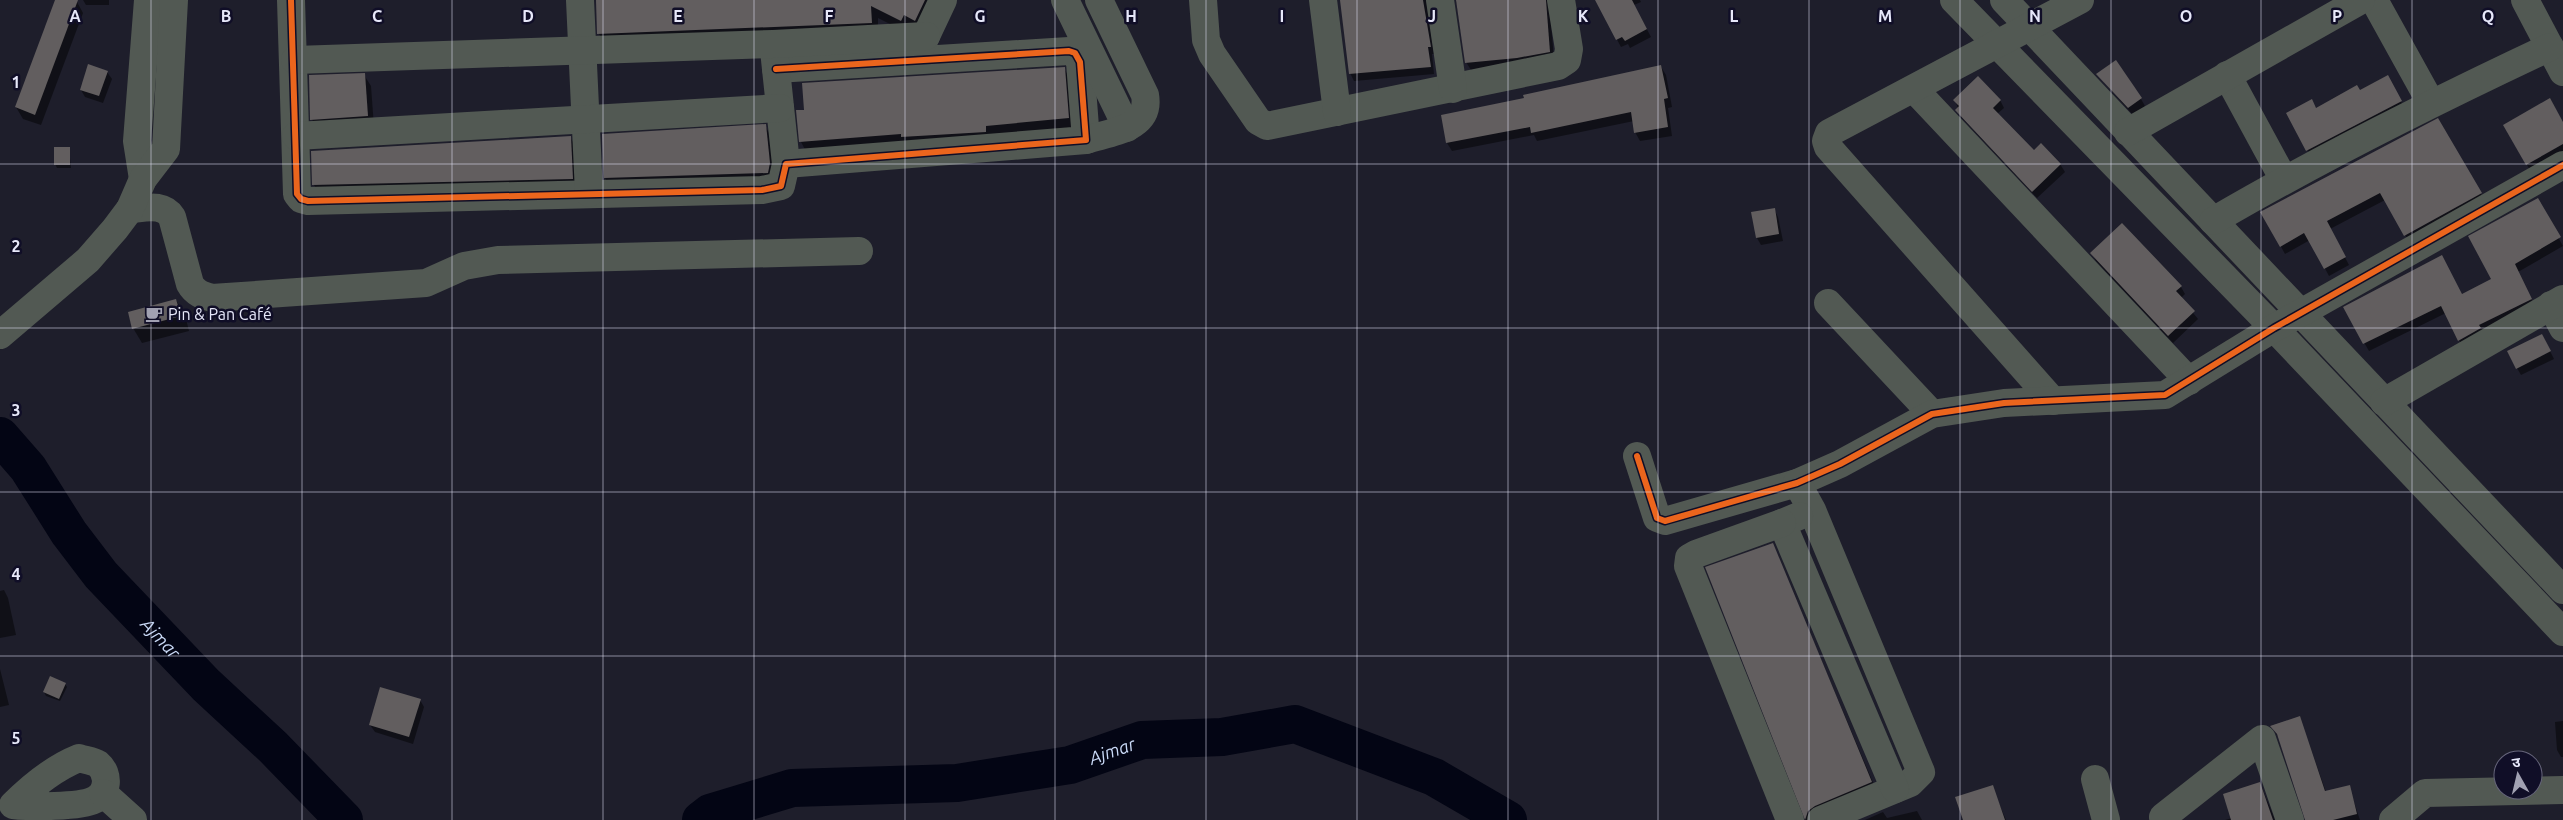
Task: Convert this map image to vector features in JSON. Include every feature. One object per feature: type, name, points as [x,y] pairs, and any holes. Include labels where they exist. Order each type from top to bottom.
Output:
[{"type":"street","points":[[143,180],[137,141],[148,0]]},
{"type":"street","points":[[0,335],[88,260],[130,210],[143,180],[166,149],[174,0]]},
{"type":"street","points":[[291,0],[295,60],[297,194],[301,199],[308,201],[762,190],[780,186],[786,164],[775,56]]},
{"type":"street","points":[[580,0],[584,118],[589,193]]},
{"type":"street","points":[[921,48],[943,0]]},
{"type":"street","points":[[1065,0],[1127,128]]},
{"type":"street","points":[[786,164],[1086,140],[1127,128],[1144,116],[1147,105],[1145,95],[1099,0]]},
{"type":"street","points":[[1203,0],[1206,40],[1212,54],[1258,121],[1267,126],[1453,90],[1558,66],[1567,60],[1569,49],[1561,0]]},
{"type":"street","points":[[1323,0],[1337,112]]},
{"type":"street","points":[[1440,0],[1453,90]]},
{"type":"street","points":[[1963,9],[1996,0]]},
{"type":"street","points":[[2004,0],[2563,590]]},
{"type":"street","points":[[2053,400],[1828,148],[1826,141],[1829,133],[2080,0]]},
{"type":"street","points":[[2128,132],[2361,0]]},
{"type":"street","points":[[2374,0],[2431,103]]},
{"type":"street","points":[[2525,0],[2563,72]]},
{"type":"street","points":[[1963,9],[2274,328],[2563,632]]},
{"type":"street","points":[[1087,47],[1115,34]]},
{"type":"street","points":[[2213,222],[2284,180],[2431,103],[2550,47]]},
{"type":"street","points":[[295,60],[582,49],[775,56],[921,48],[1069,51],[1076,53],[1080,62],[1086,140]]},
{"type":"street","points":[[2227,75],[2284,180]]},
{"type":"street","points":[[1914,89],[2189,381]]},
{"type":"street","points":[[296,136],[780,108]]},
{"type":"street","points":[[1637,456],[1657,518],[1665,521],[1797,483],[1840,464],[1932,414],[2004,403],[2165,395],[2274,328],[2563,165]]},
{"type":"street","points":[[130,210],[159,207],[168,210],[172,217],[190,284],[201,295],[212,298],[426,283],[464,266],[498,260],[859,252]]},
{"type":"street","points":[[1828,303],[1932,414]]},
{"type":"street","points":[[2384,402],[2559,311]]},
{"type":"street","points":[[1797,483],[1812,510],[1921,772],[1910,783],[1821,820]]},
{"type":"street","points":[[1790,820],[1688,566],[1689,558],[1812,510]]},
{"type":"street","points":[[1782,523],[1894,789]]},
{"type":"street","points":[[1687,528],[1698,554]]},
{"type":"street","points":[[2164,820],[2163,817],[2262,739],[2290,820]]},
{"type":"street","points":[[7,810],[30,788],[68,762],[79,758],[98,765],[104,773],[106,783],[92,805]]},
{"type":"street","points":[[2095,779],[2106,820]]},
{"type":"street","points":[[2394,820],[2425,793],[2563,790]]},
{"type":"street","points":[[7,810],[92,805],[133,820]]},
{"type":"building","points":[[55,0],[78,0],[35,115],[15,107]]},
{"type":"building","points":[[596,0],[925,0],[915,21],[904,15],[901,21],[871,6],[872,23],[597,34]]},
{"type":"building","points":[[1340,0],[1423,0],[1431,47],[1428,47],[1431,67],[1349,74]]},
{"type":"building","points":[[1456,0],[1546,0],[1550,52],[1517,58],[1465,63]]},
{"type":"building","points":[[1595,0],[1632,0],[1647,29],[1625,41],[1622,37],[1616,40]]},
{"type":"building","points":[[2116,60],[2142,98],[2128,108],[2096,74]]},
{"type":"building","points":[[88,64],[108,71],[99,96],[80,90]]},
{"type":"building","points":[[1661,65],[1668,98],[1664,99],[1668,127],[1634,133],[1631,112],[1531,133],[1530,127],[1446,143],[1441,115],[1524,98],[1523,95]]},
{"type":"building","points":[[1065,67],[1069,118],[986,126],[986,132],[901,137],[901,134],[799,142],[796,110],[804,110],[802,83]]},
{"type":"building","points":[[365,73],[368,116],[310,120],[309,75]]},
{"type":"building","points":[[2388,75],[2402,101],[2306,151],[2286,113],[2312,99],[2316,108],[2357,85],[2360,90]]},
{"type":"building","points":[[1978,76],[2001,100],[1993,108],[2034,150],[2041,143],[2061,164],[2032,192],[1955,110],[1959,106],[1953,100]]},
{"type":"building","points":[[2550,98],[2563,122],[2563,144],[2526,165],[2503,125]]},
{"type":"building","points":[[2438,118],[2482,193],[2404,236],[2380,193],[2327,221],[2346,257],[2324,269],[2304,233],[2280,247],[2260,212]]},
{"type":"building","points":[[766,124],[770,163],[768,173],[604,178],[602,134]]},
{"type":"building","points":[[571,136],[573,179],[312,185],[311,151]]},
{"type":"building","points":[[54,147],[70,147],[70,165],[54,165]]},
{"type":"building","points":[[2538,198],[2561,237],[2515,264],[2532,299],[2479,325],[2481,328],[2458,341],[2441,306],[2363,344],[2343,307],[2442,255],[2462,294],[2491,279],[2468,236]]},
{"type":"building","points":[[1775,208],[1779,234],[1756,238],[1751,212]]},
{"type":"building","points":[[2122,223],[2182,286],[2176,291],[2195,311],[2168,336],[2090,253]]},
{"type":"building","name":"Pin & Pan Café","points":[[176,299],[181,316],[132,329],[128,312]]},
{"type":"building","points":[[2542,334],[2551,351],[2516,369],[2507,351]]},
{"type":"building","points":[[1773,543],[1872,782],[1815,806],[1808,811],[1805,820],[1705,567]]},
{"type":"building","points":[[50,676],[66,683],[59,699],[43,692]]},
{"type":"building","points":[[380,687],[421,699],[409,737],[369,725]]},
{"type":"building","points":[[2300,716],[2325,791],[2350,785],[2357,814],[2333,820],[2305,820],[2277,734],[2270,726]]},
{"type":"building","points":[[2260,782],[2273,820],[2231,820],[2223,794]]},
{"type":"building","points":[[1993,785],[2005,820],[1963,820],[1955,797]]},
{"type":"waterway","name":"Ajmar","points":[[0,436],[28,468],[69,533],[101,575],[206,685],[273,747],[344,820]]},
{"type":"waterway","name":"Ajmar","points":[[701,820],[710,813],[792,788],[957,783],[1070,765],[1142,740],[1222,737],[1295,724],[1434,777],[1508,820]]},
{"type":"cycle path","points":[[291,0],[297,194],[301,199],[308,201],[762,190],[781,186],[786,164],[1086,140],[1080,62],[1075,53],[1069,51],[776,69]]},
{"type":"cycle path","points":[[1637,456],[1657,518],[1665,521],[1797,483],[1840,464],[1932,414],[2004,403],[2165,395],[2274,328],[2563,165]]},
{"type":"place","name":"Pin & Pan Café","points":[[154,314]]}]
